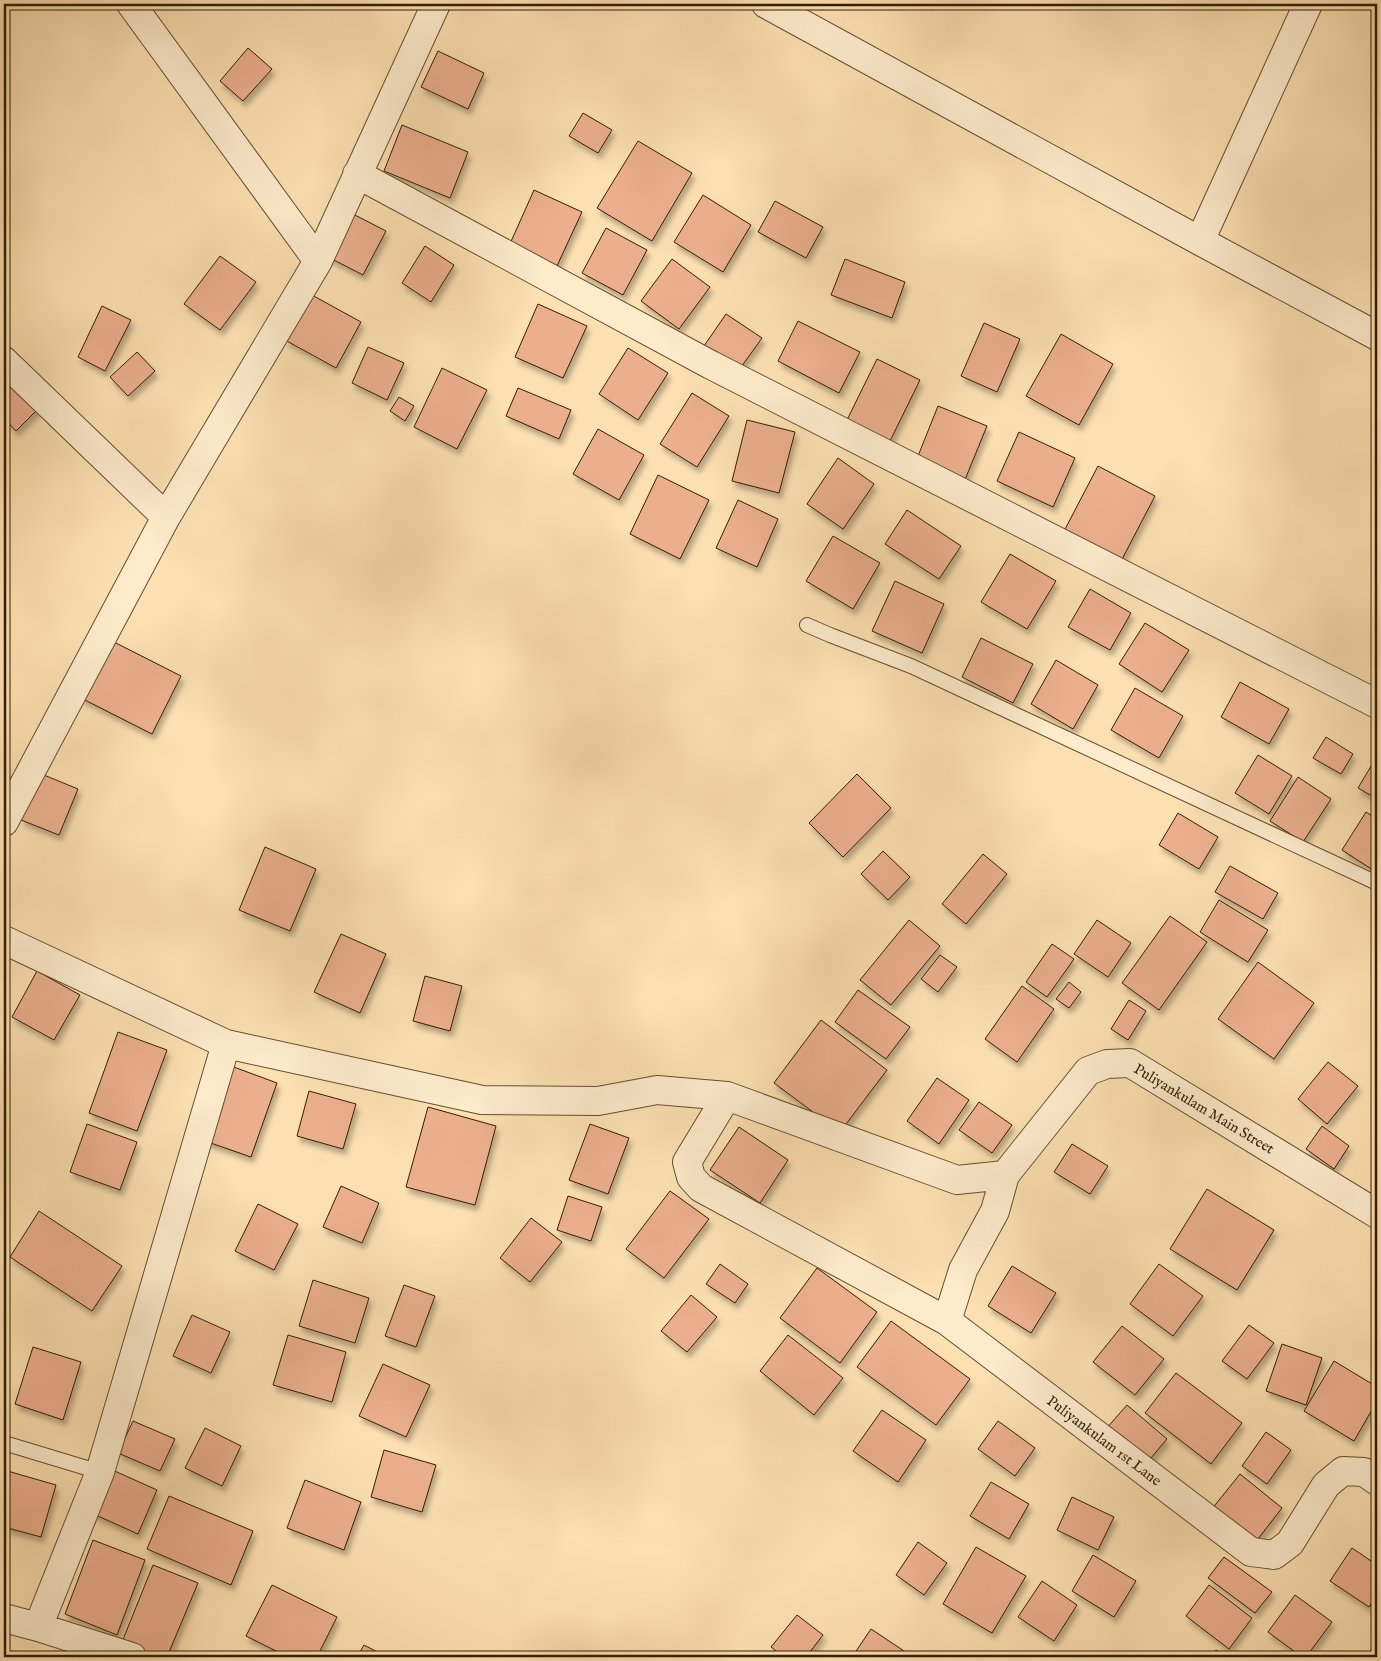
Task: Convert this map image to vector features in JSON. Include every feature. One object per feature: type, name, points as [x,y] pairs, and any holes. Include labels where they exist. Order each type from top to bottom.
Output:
[{"type":"street","points":[[130,4],[318,261]]},
{"type":"street","points":[[4,822],[166,517],[318,261],[436,4]]},
{"type":"street","points":[[766,4],[1377,336]]},
{"type":"street","points":[[1200,241],[1308,4]]},
{"type":"street","points":[[357,174],[720,370],[1377,704]]},
{"type":"street","points":[[4,362],[166,517]]},
{"type":"street","points":[[4,940],[226,1044],[482,1100],[598,1102],[657,1090],[727,1096],[957,1180],[1006,1176],[994,1211],[963,1270],[947,1321]]},
{"type":"street","points":[[38,1627],[100,1472],[226,1044]]},
{"type":"street","name":"Puliyankulam Main Street","points":[[1006,1176],[1088,1071],[1108,1064],[1130,1063],[1377,1214]]},
{"type":"street","name":"Puliyankulam 1st Lane","points":[[727,1096],[687,1162],[691,1177],[700,1188],[947,1321],[1251,1552],[1274,1555],[1290,1543],[1326,1485],[1343,1471],[1364,1472],[1377,1481]]},
{"type":"street","points":[[4,1618],[132,1657]]},
{"type":"lane","points":[[807,625],[911,666],[1377,884]]},
{"type":"lane","points":[[4,1443],[100,1472]]},
{"type":"building","points":[[248,48],[272,69],[243,101],[220,81]]},
{"type":"building","points":[[438,51],[484,73],[468,109],[421,87]]},
{"type":"building","points":[[583,113],[612,130],[598,153],[569,136]]},
{"type":"building","points":[[402,125],[468,152],[450,198],[384,171]]},
{"type":"building","points":[[638,141],[692,173],[652,241],[597,208]]},
{"type":"building","points":[[534,190],[582,212],[556,268],[509,246]]},
{"type":"building","points":[[703,195],[751,225],[723,272],[674,242]]},
{"type":"building","points":[[775,201],[823,227],[806,258],[758,232]]},
{"type":"building","points":[[351,213],[386,231],[363,275],[328,257]]},
{"type":"building","points":[[606,228],[647,250],[623,295],[582,273]]},
{"type":"building","points":[[425,246],[454,265],[431,302],[402,283]]},
{"type":"building","points":[[220,256],[256,282],[220,330],[184,304]]},
{"type":"building","points":[[672,259],[710,287],[679,329],[641,301]]},
{"type":"building","points":[[845,259],[905,282],[892,318],[831,295]]},
{"type":"building","points":[[310,294],[361,322],[336,368],[285,340]]},
{"type":"building","points":[[538,304],[587,326],[563,378],[515,357]]},
{"type":"building","points":[[102,306],[131,320],[105,371],[78,357]]},
{"type":"building","points":[[726,314],[762,338],[739,370],[704,346]]},
{"type":"building","points":[[798,321],[860,352],[839,393],[778,361]]},
{"type":"building","points":[[984,323],[1020,339],[997,392],[961,376]]},
{"type":"building","points":[[1061,334],[1113,364],[1079,425],[1026,396]]},
{"type":"building","points":[[368,347],[404,363],[387,400],[352,383]]},
{"type":"building","points":[[628,348],[668,373],[638,420],[599,394]]},
{"type":"building","points":[[137,352],[155,371],[128,396],[110,377]]},
{"type":"building","points":[[877,359],[920,380],[890,441],[847,420]]},
{"type":"building","points":[[442,368],[487,390],[457,449],[414,427]]},
{"type":"building","points":[[4,377],[42,405],[16,431],[4,418]]},
{"type":"building","points":[[518,388],[571,410],[559,439],[506,416]]},
{"type":"building","points":[[692,393],[729,416],[697,467],[660,444]]},
{"type":"building","points":[[399,397],[414,406],[405,421],[390,411]]},
{"type":"building","points":[[938,406],[987,426],[964,482],[916,461]]},
{"type":"building","points":[[747,420],[795,432],[779,493],[732,481]]},
{"type":"building","points":[[598,429],[644,455],[619,500],[573,474]]},
{"type":"building","points":[[1019,432],[1075,458],[1053,507],[997,481]]},
{"type":"building","points":[[838,458],[874,484],[843,529],[807,504]]},
{"type":"building","points":[[1098,466],[1155,496],[1119,565],[1062,535]]},
{"type":"building","points":[[658,475],[709,500],[680,559],[630,534]]},
{"type":"building","points":[[738,500],[778,519],[757,567],[716,548]]},
{"type":"building","points":[[907,510],[961,546],[939,579],[885,544]]},
{"type":"building","points":[[833,536],[880,563],[853,609],[806,581]]},
{"type":"building","points":[[1010,554],[1056,581],[1027,629],[981,602]]},
{"type":"building","points":[[895,581],[944,604],[922,653],[872,631]]},
{"type":"building","points":[[1090,589],[1131,613],[1110,650],[1068,627]]},
{"type":"building","points":[[1145,623],[1189,650],[1162,692],[1119,664]]},
{"type":"building","points":[[981,638],[1033,664],[1013,703],[962,677]]},
{"type":"building","points":[[108,639],[181,676],[152,734],[79,697]]},
{"type":"building","points":[[1056,660],[1098,685],[1073,729],[1031,704]]},
{"type":"building","points":[[1240,682],[1289,709],[1269,744],[1221,717]]},
{"type":"building","points":[[1135,688],[1183,716],[1159,758],[1111,730]]},
{"type":"building","points":[[1326,737],[1353,754],[1341,774],[1313,758]]},
{"type":"building","points":[[1258,755],[1292,776],[1269,814],[1235,793]]},
{"type":"building","points":[[1377,756],[1377,799],[1358,788]]},
{"type":"building","points":[[39,773],[78,789],[59,835],[21,820]]},
{"type":"building","points":[[857,774],[891,808],[843,857],[809,823]]},
{"type":"building","points":[[1298,777],[1331,799],[1303,842],[1270,821]]},
{"type":"building","points":[[1366,812],[1377,819],[1376,872],[1342,850]]},
{"type":"building","points":[[1178,813],[1218,837],[1199,869],[1159,845]]},
{"type":"building","points":[[265,847],[316,869],[290,931],[239,910]]},
{"type":"building","points":[[883,851],[910,877],[888,900],[861,874]]},
{"type":"building","points":[[983,854],[1007,874],[966,924],[942,904]]},
{"type":"building","points":[[1230,866],[1278,893],[1263,919],[1215,892]]},
{"type":"building","points":[[1219,900],[1268,930],[1248,962],[1200,932]]},
{"type":"building","points":[[1170,916],[1207,942],[1159,1010],[1122,983]]},
{"type":"building","points":[[909,920],[940,946],[891,1005],[860,980]]},
{"type":"building","points":[[1097,920],[1131,943],[1108,977],[1074,954]]},
{"type":"building","points":[[1377,929],[1377,946],[1371,943]]},
{"type":"building","points":[[341,934],[386,954],[360,1013],[314,992]]},
{"type":"building","points":[[1052,944],[1074,959],[1047,997],[1026,982]]},
{"type":"building","points":[[940,955],[957,967],[938,992],[921,979]]},
{"type":"building","points":[[1258,962],[1314,1003],[1274,1059],[1218,1019]]},
{"type":"building","points":[[37,971],[80,995],[54,1040],[12,1017]]},
{"type":"building","points":[[425,976],[462,986],[450,1031],[413,1021]]},
{"type":"building","points":[[1069,982],[1081,992],[1069,1008],[1056,999]]},
{"type":"building","points":[[1022,986],[1054,1009],[1017,1062],[985,1039]]},
{"type":"building","points":[[858,990],[910,1027],[886,1059],[835,1022]]},
{"type":"building","points":[[1129,1000],[1146,1011],[1128,1040],[1111,1029]]},
{"type":"building","points":[[821,1020],[887,1070],[840,1132],[774,1083]]},
{"type":"building","points":[[118,1032],[167,1050],[137,1131],[89,1113]]},
{"type":"building","points":[[1328,1062],[1358,1086],[1327,1124],[1298,1099]]},
{"type":"building","points":[[231,1066],[277,1083],[251,1157],[205,1141]]},
{"type":"building","points":[[937,1078],[969,1100],[939,1144],[907,1121]]},
{"type":"building","points":[[309,1091],[356,1104],[343,1149],[297,1136]]},
{"type":"building","points":[[979,1102],[1012,1125],[992,1153],[959,1130]]},
{"type":"building","points":[[428,1107],[496,1126],[475,1205],[406,1187]]},
{"type":"building","points":[[87,1124],[137,1142],[120,1190],[70,1172]]},
{"type":"building","points":[[590,1124],[629,1138],[608,1194],[569,1180]]},
{"type":"building","points":[[1322,1126],[1349,1146],[1334,1169],[1306,1149]]},
{"type":"building","points":[[739,1127],[788,1160],[760,1203],[710,1170]]},
{"type":"building","points":[[1072,1144],[1108,1166],[1090,1194],[1054,1172]]},
{"type":"building","points":[[341,1186],[379,1203],[362,1243],[323,1227]]},
{"type":"building","points":[[1207,1189],[1274,1230],[1237,1290],[1170,1249]]},
{"type":"building","points":[[670,1191],[709,1219],[664,1278],[626,1249]]},
{"type":"building","points":[[568,1196],[602,1207],[591,1241],[557,1230]]},
{"type":"building","points":[[258,1204],[298,1224],[274,1270],[235,1251]]},
{"type":"building","points":[[39,1211],[122,1266],[92,1311],[10,1257]]},
{"type":"building","points":[[531,1218],[562,1242],[530,1282],[500,1258]]},
{"type":"building","points":[[720,1264],[748,1284],[735,1303],[706,1284]]},
{"type":"building","points":[[1159,1264],[1203,1296],[1173,1336],[1130,1304]]},
{"type":"building","points":[[1012,1266],[1056,1293],[1031,1333],[988,1306]]},
{"type":"building","points":[[817,1268],[877,1312],[840,1363],[780,1318]]},
{"type":"building","points":[[313,1280],[369,1298],[355,1343],[299,1326]]},
{"type":"building","points":[[404,1285],[435,1296],[416,1347],[385,1336]]},
{"type":"building","points":[[691,1295],[717,1317],[687,1352],[661,1331]]},
{"type":"building","points":[[192,1315],[230,1332],[211,1373],[173,1356]]},
{"type":"building","points":[[891,1321],[970,1379],[936,1425],[857,1367]]},
{"type":"building","points":[[1249,1325],[1274,1343],[1247,1379],[1222,1361]]},
{"type":"building","points":[[1122,1326],[1164,1359],[1135,1395],[1093,1362]]},
{"type":"building","points":[[288,1335],[346,1352],[332,1402],[273,1385]]},
{"type":"building","points":[[788,1335],[843,1378],[814,1415],[760,1371]]},
{"type":"building","points":[[1282,1344],[1322,1358],[1306,1405],[1266,1391]]},
{"type":"building","points":[[33,1347],[81,1362],[63,1420],[15,1404]]},
{"type":"building","points":[[1334,1361],[1377,1387],[1377,1401],[1354,1441],[1304,1411]]},
{"type":"building","points":[[383,1364],[430,1385],[406,1437],[359,1416]]},
{"type":"building","points":[[1176,1373],[1242,1423],[1211,1464],[1145,1413]]},
{"type":"building","points":[[1127,1405],[1167,1439],[1145,1465],[1105,1430]]},
{"type":"building","points":[[882,1410],[926,1440],[898,1482],[853,1451]]},
{"type":"building","points":[[133,1421],[175,1439],[160,1471],[118,1453]]},
{"type":"building","points":[[998,1421],[1035,1448],[1015,1476],[978,1449]]},
{"type":"building","points":[[205,1428],[241,1446],[222,1486],[185,1468]]},
{"type":"building","points":[[1266,1432],[1291,1450],[1267,1484],[1242,1466]]},
{"type":"building","points":[[384,1450],[436,1465],[422,1512],[371,1497]]},
{"type":"building","points":[[108,1468],[157,1490],[138,1534],[89,1512]]},
{"type":"building","points":[[4,1470],[56,1485],[41,1537],[4,1527]]},
{"type":"building","points":[[1240,1474],[1282,1508],[1254,1544],[1211,1510]]},
{"type":"building","points":[[305,1480],[361,1502],[344,1550],[287,1528]]},
{"type":"building","points":[[991,1482],[1029,1504],[1009,1539],[970,1516]]},
{"type":"building","points":[[169,1496],[253,1531],[231,1585],[147,1549]]},
{"type":"building","points":[[1072,1497],[1114,1517],[1098,1550],[1057,1530]]},
{"type":"building","points":[[93,1540],[145,1560],[117,1635],[65,1614]]},
{"type":"building","points":[[918,1542],[947,1563],[924,1595],[896,1575]]},
{"type":"building","points":[[976,1547],[1026,1576],[992,1633],[943,1604]]},
{"type":"building","points":[[1352,1548],[1377,1565],[1377,1594],[1369,1607],[1330,1581]]},
{"type":"building","points":[[1093,1555],[1136,1581],[1114,1617],[1072,1591]]},
{"type":"building","points":[[1224,1557],[1272,1592],[1255,1613],[1208,1578]]},
{"type":"building","points":[[153,1565],[198,1583],[167,1657],[159,1657],[122,1642]]},
{"type":"building","points":[[1042,1581],[1077,1605],[1054,1641],[1018,1617]]},
{"type":"building","points":[[272,1585],[337,1617],[317,1657],[288,1657],[246,1636]]},
{"type":"building","points":[[1209,1585],[1252,1618],[1229,1649],[1186,1616]]},
{"type":"building","points":[[1295,1595],[1332,1622],[1306,1657],[1302,1657],[1268,1632]]},
{"type":"building","points":[[797,1615],[823,1635],[806,1657],[784,1657],[771,1647]]},
{"type":"building","points":[[871,1629],[913,1657],[852,1657]]},
{"type":"building","points":[[364,1645],[387,1657],[357,1657]]},
{"type":"building","points":[[1216,1650],[1227,1657],[1212,1657]]},
{"type":"building","points":[[1019,1651],[1029,1657],[1015,1657]]}]
